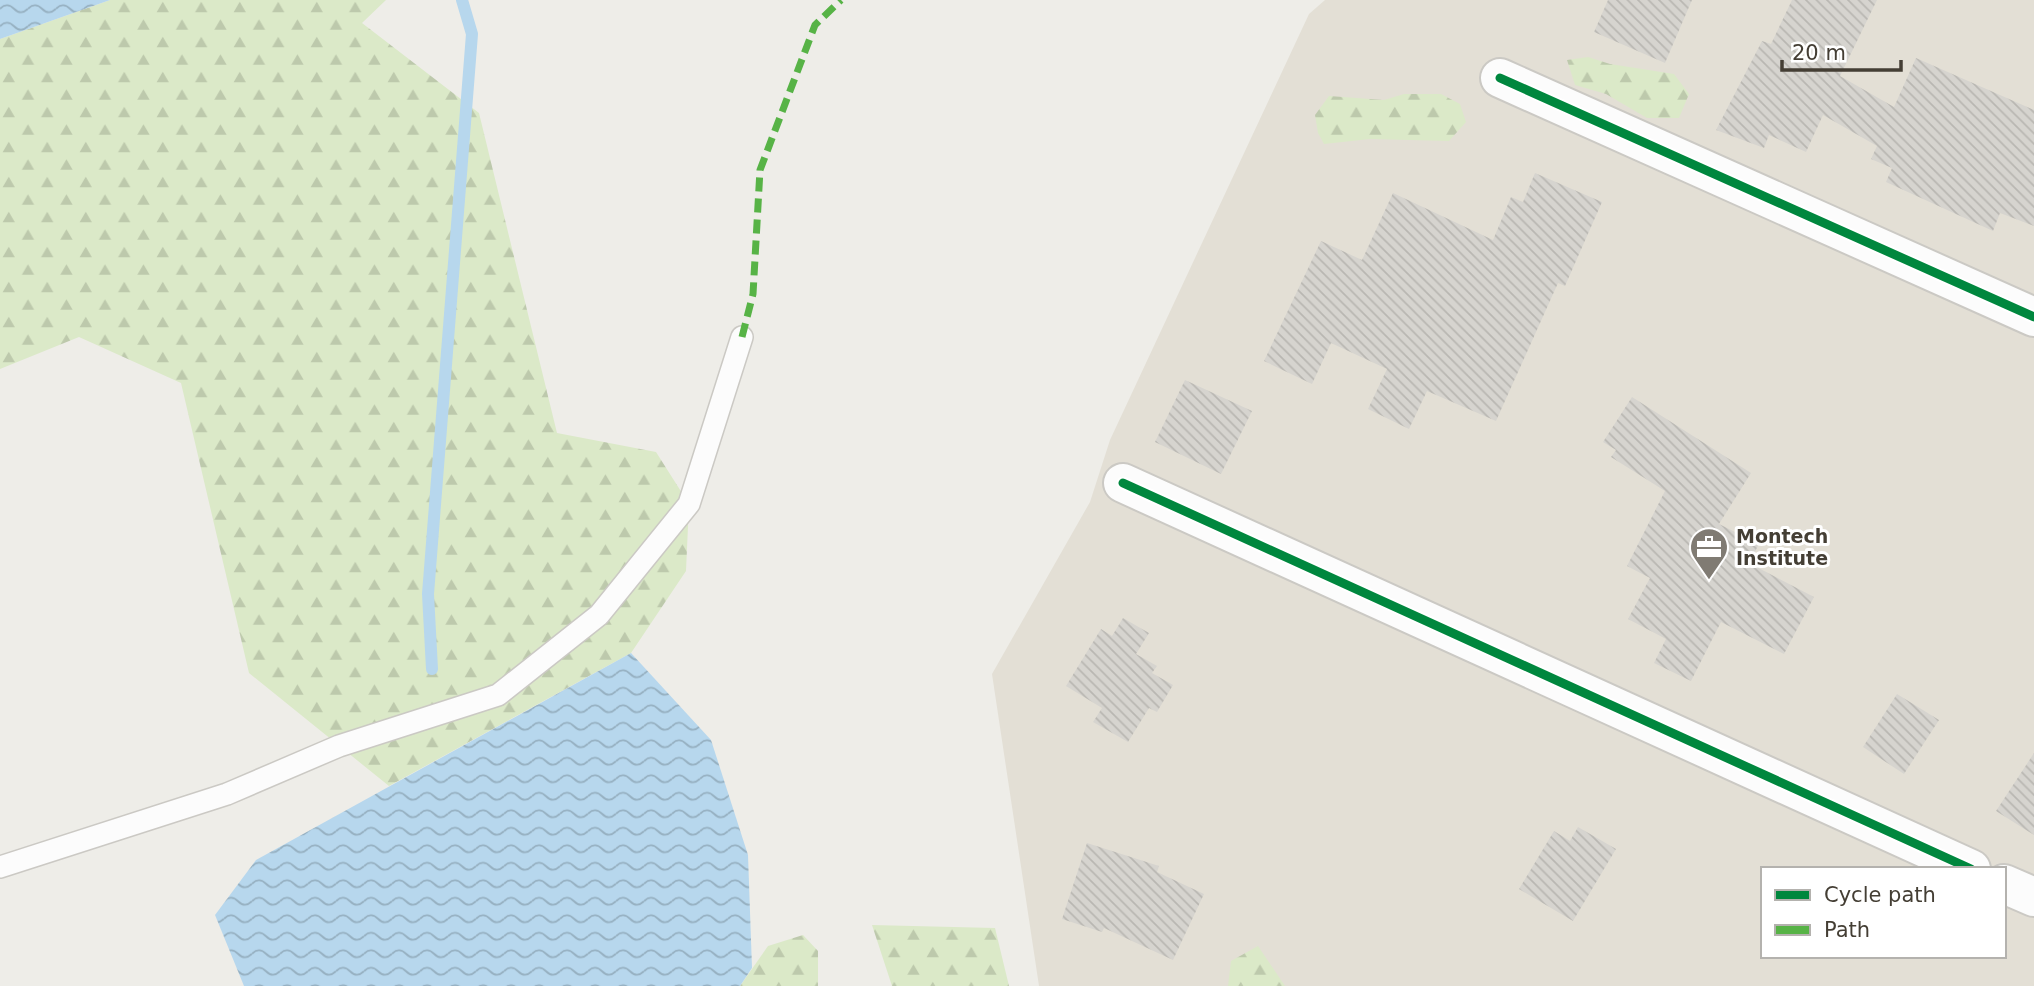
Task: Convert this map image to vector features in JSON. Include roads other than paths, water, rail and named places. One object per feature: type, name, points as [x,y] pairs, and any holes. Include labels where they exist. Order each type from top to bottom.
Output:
[{"type":"street","points":[[1500,78],[2034,317]]},
{"type":"street","points":[[1123,483],[1967,867]]},
{"type":"street","points":[[2006,885],[2034,897]]},
{"type":"lane","points":[[0,867],[227,794],[339,746],[498,695],[600,615],[689,505],[742,337]]},
{"type":"water","points":[[0,0],[110,0],[0,39]]},
{"type":"water","points":[[631,653],[711,740],[748,855],[752,968],[740,986],[244,986],[215,915],[256,860]]},
{"type":"waterway","points":[[432,669],[428,594],[472,34],[462,0]]},
{"type":"place","name":"Montech Institute","points":[[1709,581]]}]
